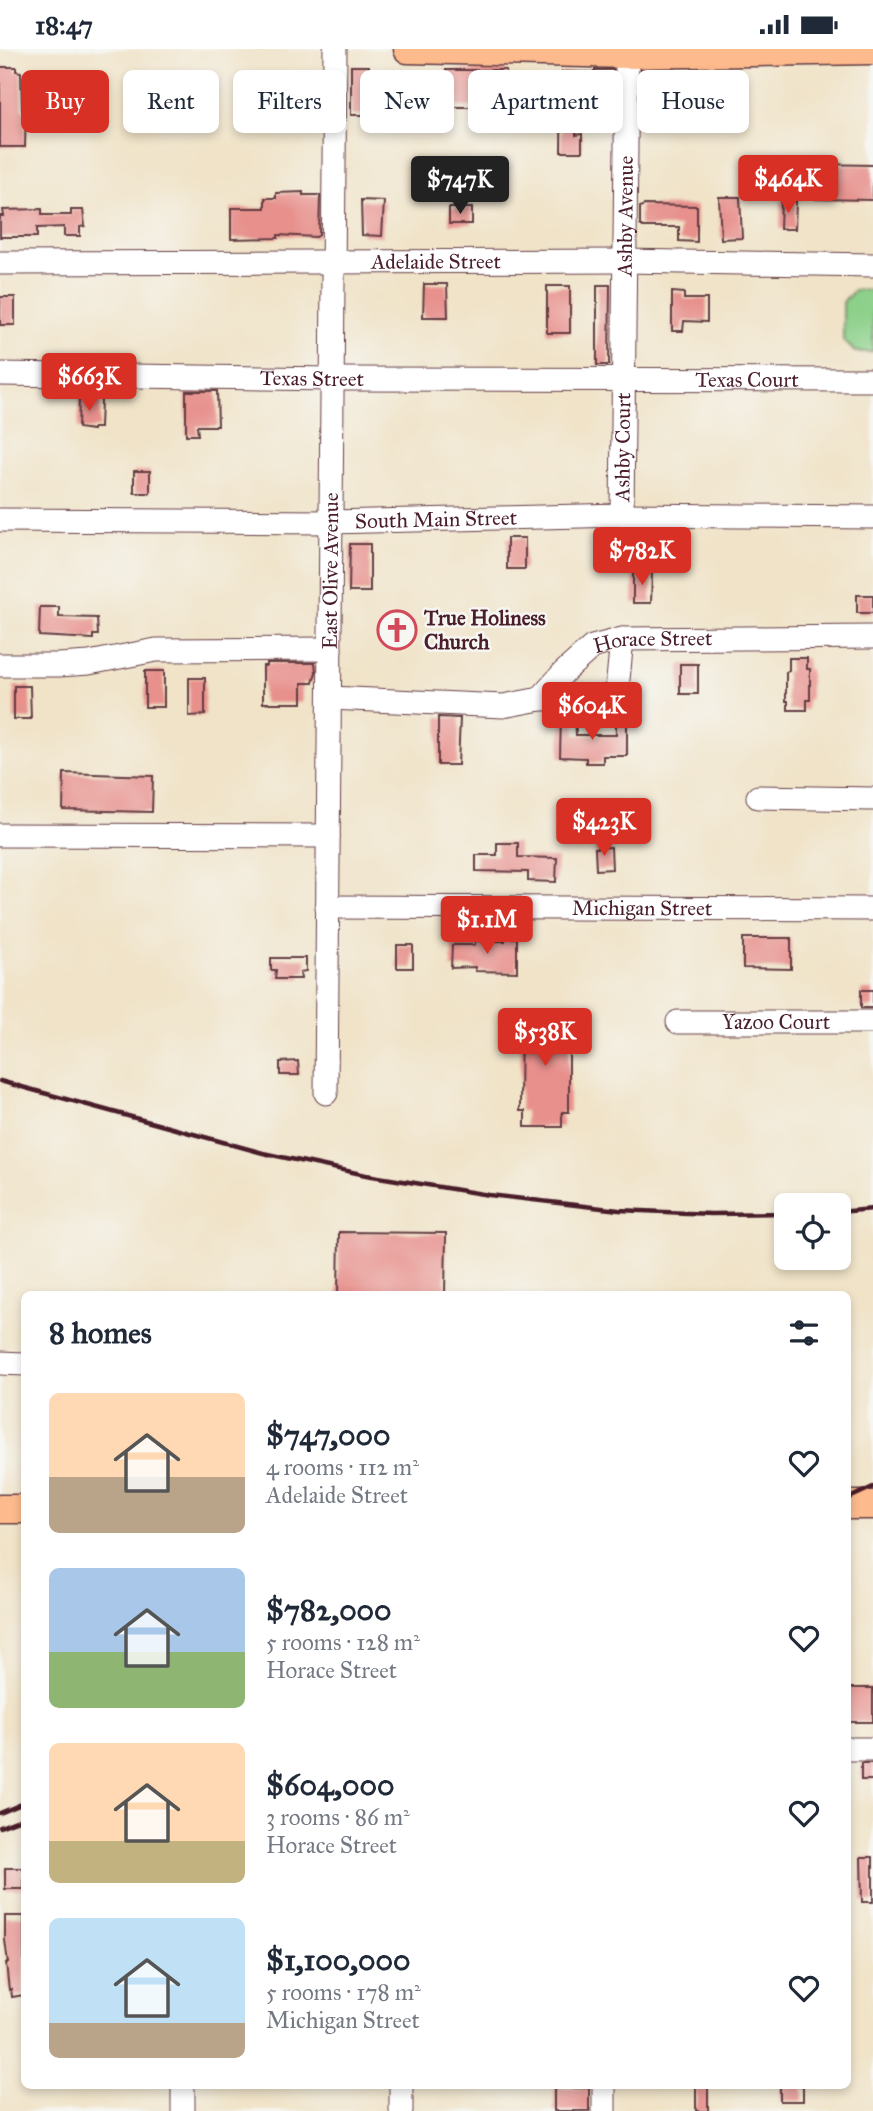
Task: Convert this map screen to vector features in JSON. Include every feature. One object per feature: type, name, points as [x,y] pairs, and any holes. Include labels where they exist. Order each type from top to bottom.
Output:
[{"type":"main road","points":[[408,49],[627,54],[873,50]]},
{"type":"main road","points":[[851,1505],[873,1505]]},
{"type":"main road","points":[[0,1509],[21,1509]]},
{"type":"street","name":"East Olive Avenue","points":[[326,1093],[335,49]]},
{"type":"street","name":"Ashby Avenue","points":[[623,379],[627,54]]},
{"type":"street","name":"Adelaide Street","points":[[0,263],[624,261],[873,265]]},
{"type":"street","name":"Texas Street","points":[[0,374],[332,379],[623,379]]},
{"type":"street","name":"Texas Court","points":[[623,379],[873,380]]},
{"type":"street","name":"Ashby Court","points":[[622,515],[623,379]]},
{"type":"street","name":"South Main Street","points":[[0,520],[330,522],[622,515],[873,517]]},
{"type":"street","name":"Horace Street","points":[[540,699],[564,672],[592,647],[622,639],[873,637]]},
{"type":"street","points":[[330,698],[503,706],[540,699],[607,699],[617,690],[622,639]]},
{"type":"street","points":[[0,665],[89,663],[156,650],[330,649]]},
{"type":"street","points":[[758,797],[873,799]]},
{"type":"street","points":[[0,835],[328,836]]},
{"type":"street","name":"Michigan Street","points":[[327,907],[873,909]]},
{"type":"street","name":"Yazoo Court","points":[[678,1021],[873,1022]]},
{"type":"street","points":[[0,1363],[21,1364]]},
{"type":"street","points":[[851,1749],[873,1749]]},
{"type":"street","points":[[183,2111],[184,2089]]},
{"type":"street","points":[[401,2089],[401,2111]]},
{"type":"street","points":[[604,2089],[604,2111]]},
{"type":"green space","points":[[855,290],[873,290],[873,352],[855,352],[843,340],[843,302]]},
{"type":"building","points":[[351,66],[369,66],[369,70],[360,70],[360,115],[351,115]]},
{"type":"building","points":[[0,67],[16,67],[16,71],[21,72],[21,133],[25,133],[25,147],[0,147]]},
{"type":"building","points":[[454,70],[468,70],[468,107],[454,107]]},
{"type":"building","points":[[561,133],[582,134],[582,152],[561,152]]},
{"type":"building","points":[[817,164],[873,165],[873,200],[816,199]]},
{"type":"building","points":[[303,192],[303,195],[320,195],[319,235],[316,237],[278,235],[278,238],[231,239],[231,208],[265,208],[265,198],[276,198],[276,193]]},
{"type":"building","points":[[719,197],[740,197],[742,238],[721,239]]},
{"type":"building","points":[[361,200],[384,201],[382,236],[362,235]]},
{"type":"building","points":[[781,201],[796,201],[795,229],[780,229]]},
{"type":"building","points":[[697,206],[697,242],[679,241],[679,227],[640,225],[640,207]]},
{"type":"building","points":[[449,208],[472,208],[472,224],[449,224]]},
{"type":"building","points":[[42,209],[42,215],[71,215],[71,210],[83,210],[85,226],[80,227],[80,236],[64,236],[64,227],[37,228],[37,237],[0,237],[0,216],[4,216],[3,210]]},
{"type":"building","points":[[424,284],[447,284],[448,317],[423,317]]},
{"type":"building","points":[[597,285],[610,285],[609,365],[597,365]]},
{"type":"building","points":[[547,286],[570,286],[570,333],[547,333]]},
{"type":"building","points":[[672,292],[684,293],[684,299],[707,299],[707,322],[684,321],[683,331],[672,331]]},
{"type":"building","points":[[0,297],[15,297],[15,325],[0,325]]},
{"type":"building","points":[[186,391],[217,391],[218,426],[197,426],[198,435],[186,435]]},
{"type":"building","points":[[83,395],[95,395],[95,399],[101,399],[100,428],[78,428],[79,398],[83,398]]},
{"type":"building","points":[[134,471],[150,471],[150,493],[134,493]]},
{"type":"building","points":[[605,537],[624,537],[624,567],[605,567]]},
{"type":"building","points":[[507,538],[525,538],[525,569],[507,569]]},
{"type":"building","points":[[350,544],[370,544],[370,592],[349,592]]},
{"type":"building","points":[[633,572],[652,572],[651,603],[633,603]]},
{"type":"building","points":[[857,595],[873,595],[873,613],[857,613]]},
{"type":"building","points":[[40,607],[59,607],[59,617],[97,618],[98,635],[93,635],[93,639],[39,636]]},
{"type":"building","points":[[789,658],[807,658],[807,669],[810,669],[810,700],[807,700],[807,710],[788,710],[786,672],[789,671]]},
{"type":"building","points":[[266,663],[315,663],[313,683],[302,683],[302,703],[263,703],[263,666],[266,666]]},
{"type":"building","points":[[680,664],[698,664],[698,694],[680,694]]},
{"type":"building","points":[[145,671],[164,671],[164,707],[145,707]]},
{"type":"building","points":[[189,678],[205,678],[205,715],[189,716]]},
{"type":"building","points":[[14,686],[30,686],[31,719],[14,719]]},
{"type":"building","points":[[561,715],[575,715],[576,735],[616,735],[616,722],[627,722],[627,756],[603,756],[603,763],[586,763],[586,758],[560,757]]},
{"type":"building","points":[[438,717],[460,718],[458,765],[438,765]]},
{"type":"building","points":[[64,773],[153,776],[152,812],[63,810]]},
{"type":"building","points":[[497,843],[518,843],[518,857],[557,858],[556,882],[528,881],[528,872],[476,871],[476,855],[497,855]]},
{"type":"building","points":[[611,847],[612,869],[596,870],[595,848]]},
{"type":"building","points":[[505,938],[517,938],[517,972],[475,971],[475,967],[451,968],[452,945],[475,945],[475,941],[505,941]]},
{"type":"building","points":[[743,938],[791,938],[791,969],[743,968]]},
{"type":"building","points":[[397,945],[413,945],[413,968],[397,968]]},
{"type":"building","points":[[271,958],[306,958],[306,971],[300,972],[301,979],[275,979],[276,970],[271,970]]},
{"type":"building","points":[[861,990],[873,990],[873,1008],[861,1008]]},
{"type":"building","points":[[521,1011],[569,1011],[569,1112],[562,1112],[562,1127],[525,1127],[525,1111],[520,1111]]},
{"type":"building","points":[[298,1061],[299,1075],[280,1075],[280,1062]]},
{"type":"building","points":[[339,1232],[446,1233],[445,1291],[338,1291]]},
{"type":"building","points":[[851,1688],[873,1688],[873,1722],[851,1722]]},
{"type":"building","points":[[861,1763],[873,1763],[873,1780],[861,1780]]},
{"type":"building","points":[[861,1857],[873,1857],[873,1902],[862,1902]]},
{"type":"building","points":[[5,1868],[21,1868],[21,1889],[5,1889]]},
{"type":"building","points":[[5,1916],[21,1916],[21,1996],[12,1997],[11,1989],[9,1990]]},
{"type":"building","points":[[554,2089],[589,2089],[589,2111],[554,2111]]},
{"type":"building","points":[[696,2089],[708,2089],[708,2111],[696,2111]]},
{"type":"building","points":[[780,2089],[803,2089],[803,2101],[780,2101]]},
{"type":"railway","points":[[0,1081],[263,1153],[366,1175],[489,1195],[619,1210],[711,1214],[774,1213]]},
{"type":"railway","points":[[851,1211],[873,1209]]},
{"type":"railway","points":[[851,1497],[873,1487]]},
{"type":"railway","points":[[0,1813],[21,1804]]},
{"type":"railway","points":[[0,1827],[21,1819]]},
{"type":"place","name":"True Holiness Church","points":[[397,630]]}]
